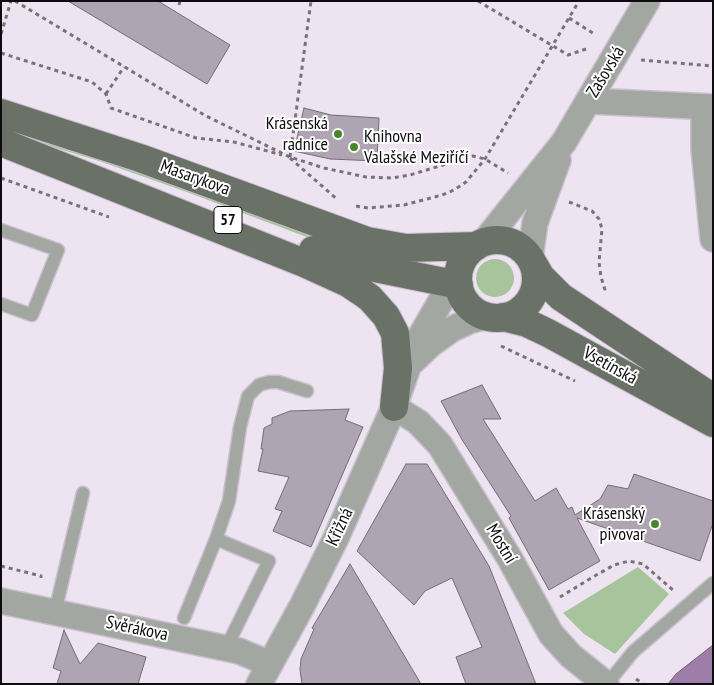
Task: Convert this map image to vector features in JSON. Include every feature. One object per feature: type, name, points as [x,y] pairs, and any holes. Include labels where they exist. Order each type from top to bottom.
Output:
[{"type":"main road","name":"Masarykova","points":[[1,113],[140,158],[367,242],[406,248],[481,244]]},
{"type":"main road","name":"Masarykova","points":[[1,141],[344,261],[460,286]]},
{"type":"main road","points":[[1,141],[304,263],[339,278],[360,291],[370,298],[386,316],[395,333],[398,368],[394,407]]},
{"type":"main road","name":"57","points":[[481,244],[499,240],[514,243],[520,247],[532,262]]},
{"type":"main road","points":[[460,286],[462,262],[471,250],[481,244]]},
{"type":"main road","points":[[496,316],[511,315],[524,307],[532,295],[536,280],[532,262]]},
{"type":"main road","name":"Vsetínská","points":[[532,262],[541,277],[561,297],[672,387],[713,424]]},
{"type":"main road","name":"57","points":[[460,286],[464,299],[469,305],[481,314],[496,316]]},
{"type":"main road","name":"Vsetínská","points":[[496,316],[527,323],[672,387],[713,398]]},
{"type":"street","name":"Zašovská","points":[[481,244],[537,190],[647,1]]},
{"type":"street","points":[[589,101],[708,107],[704,150],[713,239]]},
{"type":"street","name":"Zašovská","points":[[532,262],[537,190]]},
{"type":"street","name":"Křižná","points":[[262,679],[336,538],[394,407],[416,344],[436,308],[448,293],[460,286]]},
{"type":"street","name":"Křižná","points":[[409,365],[431,344],[452,329],[469,321],[496,316]]},
{"type":"street","name":"Mostní","points":[[394,407],[418,422],[436,440],[510,559],[551,634],[571,656],[606,684]]},
{"type":"street","name":"Svěrákova","points":[[1,601],[249,654],[262,679]]},
{"type":"lane","points":[[1,230],[58,250],[32,315],[1,304]]},
{"type":"lane","points":[[184,618],[216,539],[229,501],[240,427],[248,396],[259,386],[269,382],[278,382],[307,391]]},
{"type":"lane","points":[[55,612],[83,493]]},
{"type":"lane","points":[[216,539],[269,561],[226,648]]},
{"type":"lane","points":[[606,684],[633,652],[713,583]]},
{"type":"path","points":[[1,34],[13,1],[206,116],[290,157],[338,200]]},
{"type":"path","points":[[290,157],[311,1]]},
{"type":"path","points":[[478,1],[568,55],[596,44]]},
{"type":"path","points":[[354,206],[368,208],[404,205],[442,195],[466,182],[485,159],[579,1]]},
{"type":"path","points":[[569,18],[603,39]]},
{"type":"path","points":[[1,52],[92,82],[106,94],[111,108],[196,138],[234,142],[330,170],[382,178],[410,175],[468,157],[485,159],[537,190],[592,211],[599,219],[602,229],[599,262],[601,277],[608,296]]},
{"type":"path","points":[[641,60],[713,66]]},
{"type":"path","points":[[106,94],[124,67]]},
{"type":"path","points":[[498,345],[579,383]]},
{"type":"path","points":[[556,600],[614,565],[629,561],[643,564],[689,604]]},
{"type":"green space","points":[[1,121],[323,235],[320,242],[102,162],[1,131]]},
{"type":"green space","points":[[495,259],[508,265],[514,278],[508,291],[495,297],[482,291],[476,278],[482,265]]},
{"type":"green space","points":[[638,567],[669,594],[615,654],[584,634],[563,613]]},
{"type":"shaded area","points":[[713,645],[713,684],[668,684],[676,674]]},
{"type":"building","points":[[68,1],[158,1],[230,45],[207,84]]},
{"type":"building","name":"Krásenská radnice","points":[[304,108],[331,115],[379,118],[377,161],[330,159],[294,151]]},
{"type":"building","points":[[482,385],[501,419],[483,419],[535,501],[556,488],[568,509],[572,507],[575,515],[600,499],[608,485],[628,489],[634,474],[713,501],[713,523],[700,561],[577,518],[600,561],[549,590],[509,518],[511,516],[461,438],[441,401]]},
{"type":"building","points":[[349,409],[345,420],[363,427],[311,547],[273,531],[282,511],[275,509],[289,477],[258,471],[263,449],[261,449],[264,428],[272,424],[272,418],[290,411]]},
{"type":"building","points":[[406,464],[427,464],[489,566],[536,684],[466,684],[456,657],[482,647],[452,578],[425,591],[414,605],[357,551]]},
{"type":"building","points":[[350,564],[421,684],[302,684],[301,659],[314,629],[312,628]]},
{"type":"building","points":[[64,630],[80,664],[98,643],[146,657],[138,684],[57,684],[61,671],[53,668]]},
{"type":"place","name":"Krásenská radnice","points":[[338,134]]},
{"type":"place","name":"Knihovna Valašské Meziříčí","points":[[354,147]]},
{"type":"place","name":"Krásenský pivovar","points":[[655,524]]}]
